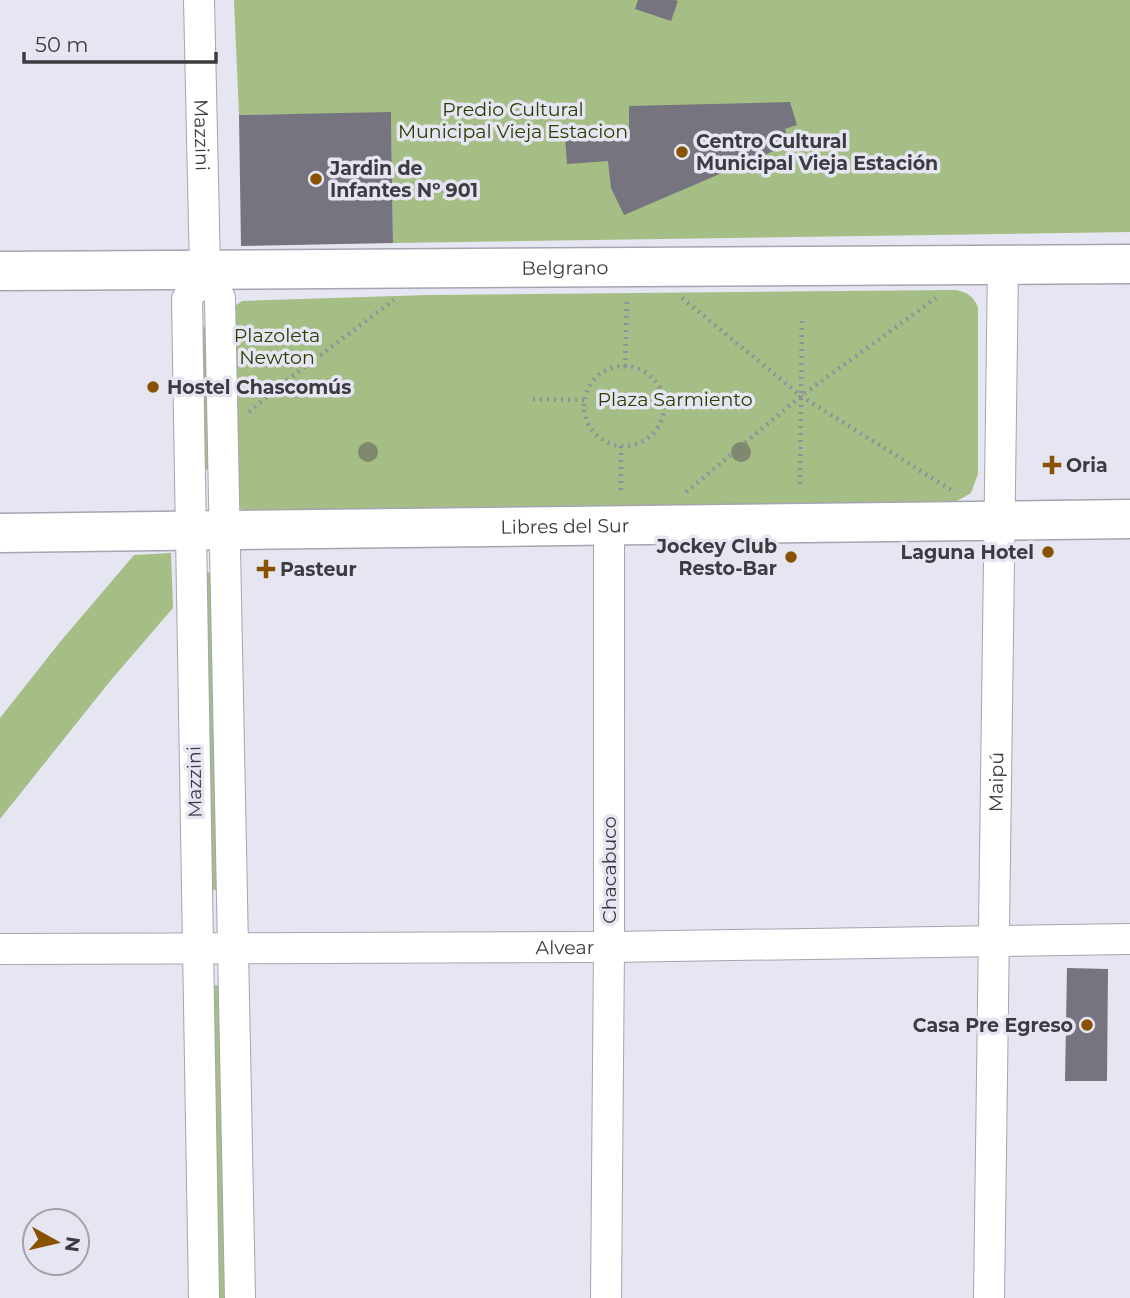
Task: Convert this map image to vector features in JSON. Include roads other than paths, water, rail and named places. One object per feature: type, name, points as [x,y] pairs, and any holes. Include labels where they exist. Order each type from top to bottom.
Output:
[{"type":"main road","name":"Belgrano","points":[[0,271],[1130,264]]},
{"type":"main road","name":"Libres del Sur","points":[[0,533],[1130,519]]},
{"type":"street","name":"Mazzini","points":[[199,0],[205,270],[220,298],[223,434],[208,529],[197,947],[204,1298]]},
{"type":"street","name":"Maipú","points":[[989,1298],[1003,265]]},
{"type":"street","name":"Mazzini","points":[[205,270],[187,299],[208,529],[232,947],[240,1298]]},
{"type":"street","name":"Chacabuco","points":[[606,1298],[609,947],[626,525]]},
{"type":"street","name":"Alvear","points":[[0,948],[609,947],[1130,939]]},
{"type":"place","name":"Centro Cultural Municipal Vieja Estación","points":[[682,152]]},
{"type":"place","name":"Jardin de Infantes Nº 901","points":[[316,179]]},
{"type":"place","name":"Hostel Chascomús","points":[[153,387]]},
{"type":"place","name":"Oria","points":[[1052,465]]},
{"type":"place","name":"Laguna Hotel","points":[[1048,552]]},
{"type":"place","name":"Jockey Club Resto-Bar","points":[[791,557]]},
{"type":"place","name":"Pasteur","points":[[266,569]]},
{"type":"place","name":"Casa Pre Egreso","points":[[1087,1025]]},
{"type":"park label","name":"Predio Cultural Municipal Vieja Estacion","points":[[513,120]]},
{"type":"park label","name":"Plazoleta Newton","points":[[277,346]]},
{"type":"park label","name":"Plaza Sarmiento","points":[[675,399]]}]
